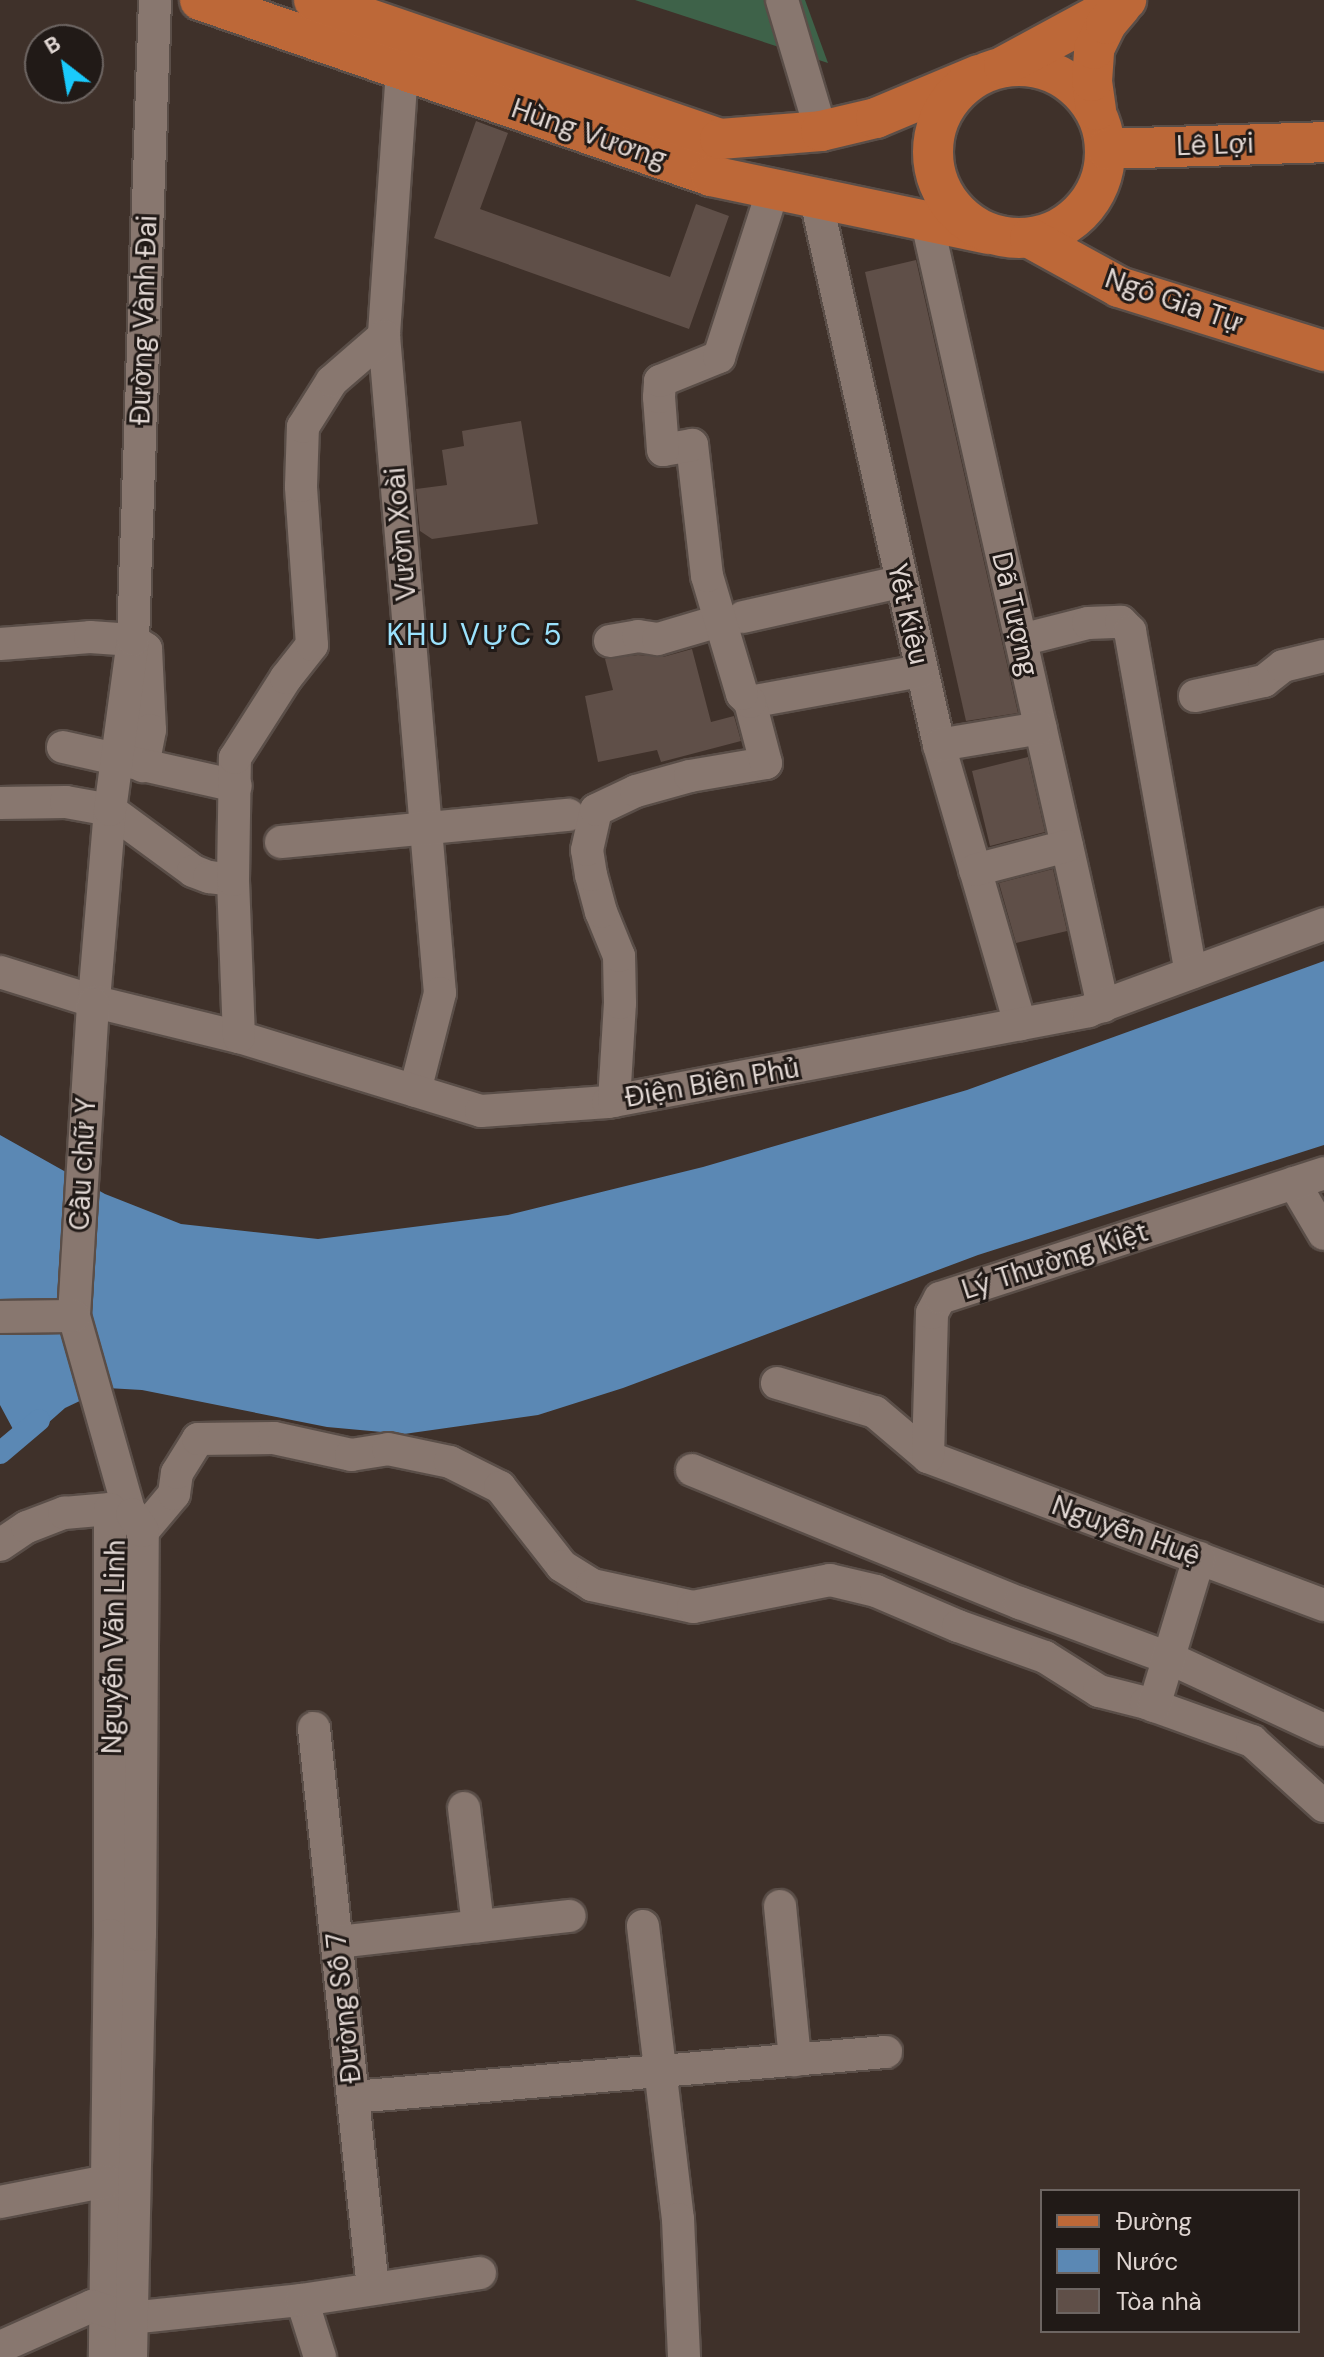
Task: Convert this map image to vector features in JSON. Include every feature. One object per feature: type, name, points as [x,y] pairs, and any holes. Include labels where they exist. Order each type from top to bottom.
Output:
[{"type":"main road","name":"Hùng Vương","points":[[200,0],[402,70],[715,158],[876,118],[992,71]]},
{"type":"main road","name":"Hùng Vương","points":[[314,0],[388,12],[715,158],[773,190],[988,234]]},
{"type":"main road","points":[[1126,0],[1106,24],[1094,49],[1092,81],[1096,110],[1107,149],[1104,174],[1093,198],[1077,218],[1055,231],[1030,238],[988,234],[964,219],[945,198],[934,172],[932,143],[940,116],[956,92],[1126,0]]},
{"type":"main road","points":[[992,71],[1031,66],[1057,73],[1079,89],[1096,110]]},
{"type":"main road","name":"Lê Lợi","points":[[1107,149],[1324,142]]},
{"type":"main road","name":"Ngô Gia Tự","points":[[1030,238],[1119,287],[1324,351]]},
{"type":"street","name":"Đường Vành Đai","points":[[110,810],[130,763],[155,0]]},
{"type":"street","points":[[782,0],[821,131]]},
{"type":"street","name":"Vườn Xoài","points":[[402,70],[384,336],[440,993],[415,1091]]},
{"type":"street","points":[[614,1101],[620,1003],[619,956],[601,912],[587,850],[596,810],[636,791],[690,776],[766,763],[750,702],[742,694],[731,619],[707,576],[692,445],[663,450],[660,381],[719,357],[773,190]]},
{"type":"street","name":"Yết Kiêu","points":[[816,200],[939,745],[1020,1024]]},
{"type":"street","name":"Dã Tượng","points":[[927,222],[1103,1006]]},
{"type":"street","points":[[239,1037],[233,880],[235,758],[286,678],[312,645],[301,486],[303,427],[332,381],[384,336]]},
{"type":"street","points":[[610,641],[638,636],[658,639],[731,619],[900,582]]},
{"type":"street","points":[[1021,640],[1088,623],[1121,622],[1130,631],[1191,973]]},
{"type":"street","points":[[0,644],[45,638],[133,640]]},
{"type":"street","points":[[1195,696],[1264,681],[1283,666],[1324,656]]},
{"type":"street","points":[[750,702],[921,671]]},
{"type":"street","points":[[939,745],[1041,728]]},
{"type":"street","points":[[63,747],[236,786]]},
{"type":"street","points":[[0,803],[66,802],[110,810],[193,871],[233,880]]},
{"type":"street","name":"Cầu chữ Y","points":[[110,810],[74,1316],[128,1524]]},
{"type":"street","points":[[281,842],[569,815]]},
{"type":"street","points":[[975,870],[1067,846]]},
{"type":"street","name":"Điện Biên Phủ","points":[[0,972],[94,1004],[239,1037],[481,1111],[614,1101],[1103,1006],[1324,924]]},
{"type":"street","points":[[1309,1178],[1324,1234]]},
{"type":"street","name":"Lý Thường Kiệt","points":[[928,1457],[932,1313],[940,1298],[1309,1178]]},
{"type":"street","points":[[0,1317],[74,1316]]},
{"type":"street","name":"Nguyễn Huệ","points":[[777,1383],[875,1412],[928,1457],[1324,1605]]},
{"type":"street","points":[[0,1545],[27,1527],[64,1513],[110,1509],[128,1524],[174,1494],[177,1473],[198,1439],[274,1438],[351,1455],[388,1449],[450,1462],[500,1487],[562,1566],[592,1585],[693,1607],[830,1580],[876,1591],[958,1626],[1045,1657],[1099,1691],[1154,1706],[1252,1741],[1324,1806]]},
{"type":"street","points":[[692,1470],[1020,1603],[1169,1658],[1324,1730]]},
{"type":"street","name":"Nguyễn Văn Linh","points":[[105,2357],[118,2313],[128,1524]]},
{"type":"street","points":[[1154,1706],[1199,1558]]},
{"type":"street","name":"Đường Số 7","points":[[314,1728],[373,2288]]},
{"type":"street","points":[[464,1808],[478,1926]]},
{"type":"street","points":[[780,1906],[795,2060]]},
{"type":"street","points":[[337,1942],[570,1916]]},
{"type":"street","points":[[643,1926],[658,2072],[678,2219],[684,2357]]},
{"type":"street","name":"Nguyễn Văn Linh","points":[[125,1935],[107,2181],[118,2313],[131,2357]]},
{"type":"street","points":[[353,2097],[886,2052]]},
{"type":"street","points":[[0,2202],[107,2181]]},
{"type":"street","points":[[0,2347],[92,2306],[118,2313],[302,2300],[480,2273]]},
{"type":"street","points":[[302,2300],[320,2357]]},
{"type":"green space","points":[[635,0],[805,0],[828,63]]},
{"type":"water","points":[[1324,961],[1324,1145],[978,1255],[623,1388],[538,1415],[404,1434],[327,1427],[142,1390],[107,1388],[65,1408],[22,1446],[0,1405],[0,1135],[105,1194],[181,1224],[318,1239],[508,1215],[703,1167],[967,1090]]},
{"type":"building","points":[[476,121],[508,133],[480,209],[670,277],[696,204],[729,216],[689,329],[434,238]]},
{"type":"building","points":[[916,260],[1018,713],[966,721],[865,272]]},
{"type":"building","points":[[521,421],[538,524],[432,539],[420,531],[416,489],[447,485],[442,450],[464,446],[462,431]]},
{"type":"building","points":[[692,649],[711,722],[734,716],[741,741],[661,762],[657,750],[598,762],[585,696],[613,690],[605,659],[638,655],[663,657]]},
{"type":"building","points":[[1028,757],[1045,832],[990,846],[972,771]]},
{"type":"building","points":[[1053,869],[1067,931],[1016,943],[999,883]]},
{"type":"waterway","points":[[0,1453],[39,1420]]},
{"type":"district","name":"KHU VỰC 5","points":[[475,635]]}]
